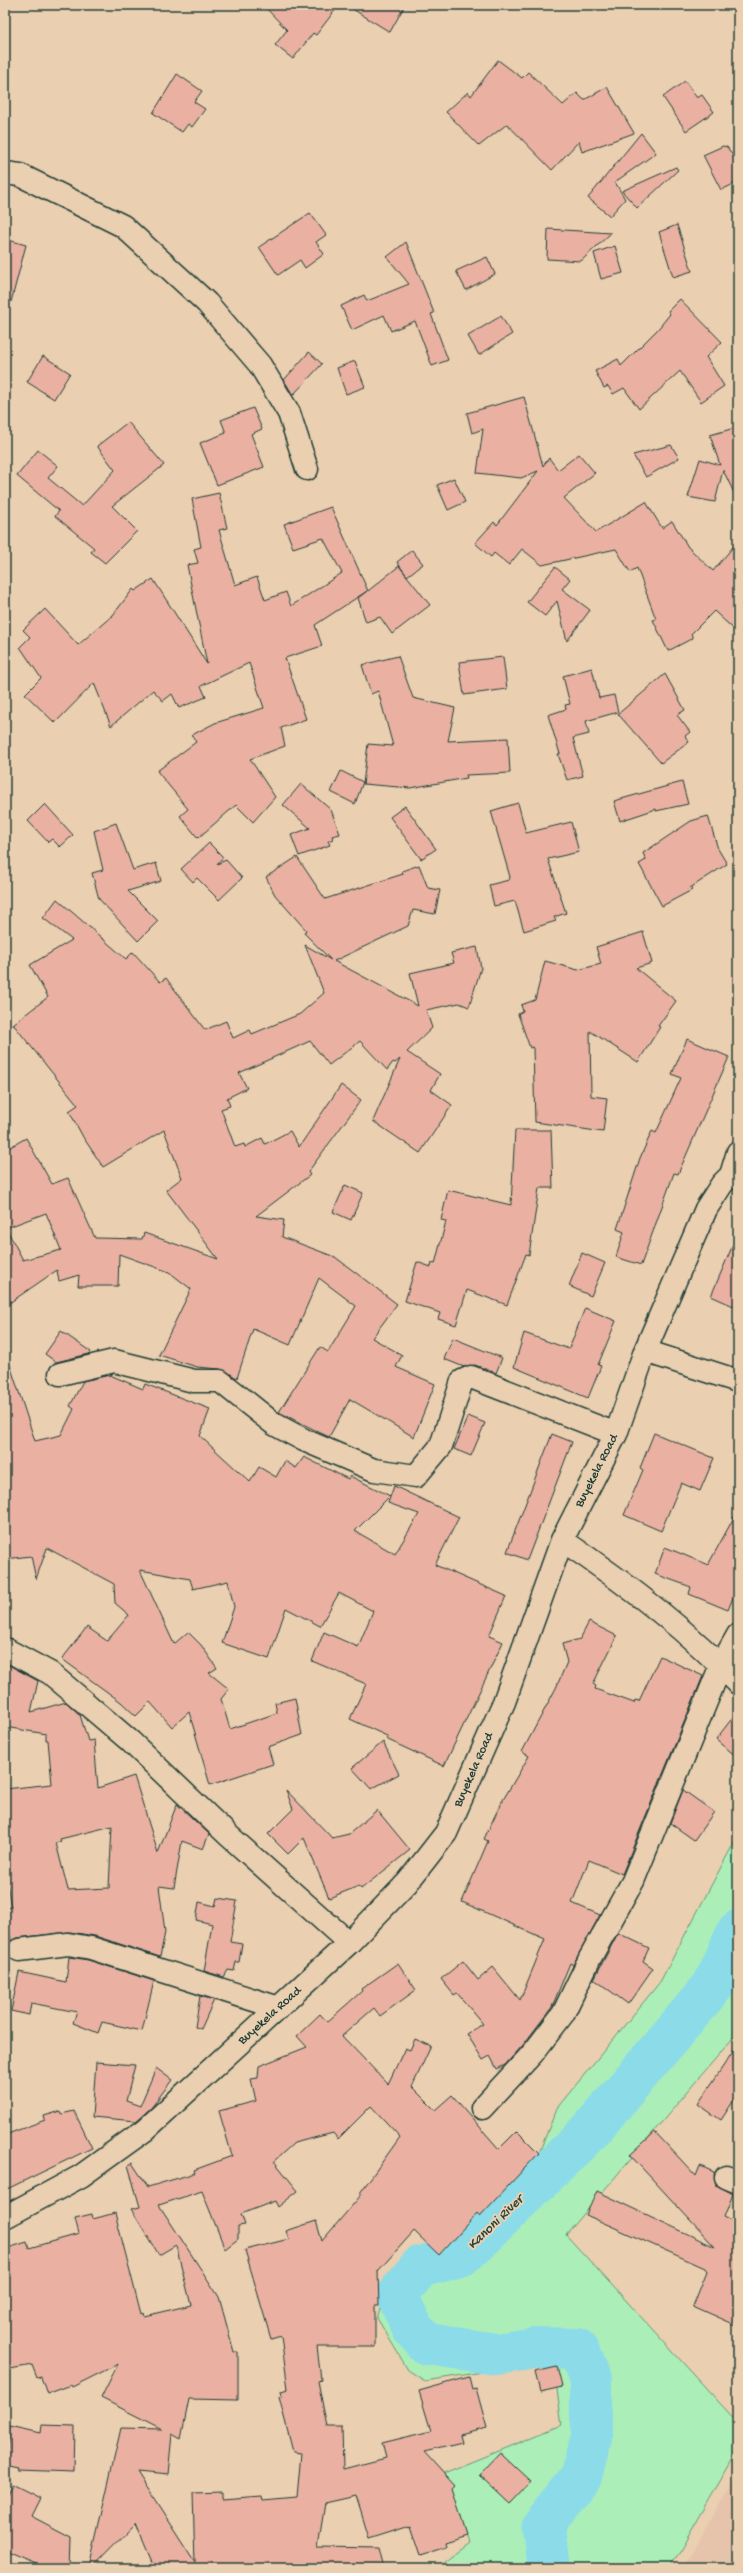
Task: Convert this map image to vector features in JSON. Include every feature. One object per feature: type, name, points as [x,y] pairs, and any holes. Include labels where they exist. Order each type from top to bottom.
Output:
[{"type":"street","points":[[5,173],[20,175],[123,226],[207,303],[260,365],[288,413],[307,469]]},
{"type":"street","points":[[735,1174],[738,1152]]},
{"type":"street","name":"Buyekela Road","points":[[5,2217],[80,2176],[145,2130],[349,1943],[407,1883],[446,1833],[504,1702],[562,1540],[616,1434],[645,1351],[706,1209],[722,1184],[735,1174]]},
{"type":"street","points":[[645,1351],[738,1381]]},
{"type":"street","points":[[60,1374],[114,1361],[194,1381],[220,1382],[274,1424],[304,1440],[374,1470],[416,1476],[441,1446],[462,1381],[471,1377],[616,1434]]},
{"type":"street","points":[[562,1540],[603,1567],[721,1665],[738,1683]]},
{"type":"street","points":[[482,2108],[533,2053],[562,2014],[590,1958],[633,1880],[721,1665],[738,1635]]},
{"type":"street","points":[[5,1649],[50,1674],[130,1741],[228,1835],[349,1943]]},
{"type":"street","points":[[19,1950],[68,1944],[91,1948],[279,2008]]},
{"type":"shaded area","points":[[738,2474],[738,2568],[682,2568]]},
{"type":"green space","points":[[738,1835],[738,2032],[566,2235],[738,2423],[738,2450],[670,2568],[436,2568],[469,2543],[444,2473],[562,2425],[553,2361],[425,2381],[408,2370],[377,2318],[392,2278],[468,2222],[539,2153],[557,2108],[660,1982]]},
{"type":"building","points":[[263,5],[339,5],[316,35],[313,33],[293,59],[275,45],[287,30]]},
{"type":"building","points":[[346,5],[405,5],[390,32]]},
{"type":"building","points":[[498,60],[522,78],[528,72],[563,105],[577,93],[584,100],[607,87],[634,133],[582,152],[579,141],[552,170],[507,124],[479,146],[446,112],[468,92],[471,96]]},
{"type":"building","points":[[177,74],[202,91],[194,102],[205,109],[192,127],[188,124],[182,132],[153,113]]},
{"type":"building","points":[[685,81],[697,98],[702,95],[714,112],[686,131],[663,97]]},
{"type":"building","points":[[641,133],[656,153],[615,182],[625,199],[610,216],[588,198]]},
{"type":"building","points":[[723,146],[727,147],[738,163],[738,182],[721,190],[703,155]]},
{"type":"building","points":[[676,167],[678,170],[637,208],[622,191]]},
{"type":"building","points":[[310,213],[326,235],[316,242],[324,254],[305,268],[300,260],[278,275],[259,247]]},
{"type":"building","points":[[677,225],[692,271],[673,277],[659,232]]},
{"type":"building","points":[[548,229],[611,233],[581,261],[547,259]]},
{"type":"building","points":[[5,239],[26,245],[11,302],[5,301]]},
{"type":"building","points":[[406,242],[434,313],[431,314],[448,360],[432,366],[415,321],[391,331],[384,315],[352,330],[341,306],[364,295],[367,301],[409,284],[387,257]]},
{"type":"building","points":[[615,246],[623,273],[601,279],[594,253]]},
{"type":"building","points":[[487,257],[495,274],[466,290],[456,271]]},
{"type":"building","points":[[680,299],[722,342],[706,357],[724,386],[701,402],[680,371],[639,409],[624,388],[613,394],[608,386],[604,388],[595,371],[618,359],[621,366],[658,329],[670,314],[668,311]]},
{"type":"building","points":[[501,316],[512,334],[479,355],[468,336]]},
{"type":"building","points":[[309,352],[322,364],[293,395],[284,380]]},
{"type":"building","points":[[43,356],[70,373],[54,399],[27,382]]},
{"type":"building","points":[[355,361],[365,387],[346,394],[337,368]]},
{"type":"building","points":[[524,397],[543,466],[549,458],[558,470],[579,454],[595,473],[564,498],[596,532],[646,502],[662,528],[672,521],[688,547],[713,571],[738,541],[738,633],[714,611],[691,634],[693,638],[668,651],[653,620],[656,619],[637,568],[630,572],[616,549],[542,565],[522,549],[509,565],[494,553],[491,557],[475,543],[494,522],[497,525],[538,471],[521,478],[477,473],[483,429],[472,433],[467,413]]},
{"type":"building","points":[[253,408],[262,429],[251,434],[264,467],[217,485],[200,443],[226,433],[221,420]]},
{"type":"building","points":[[128,422],[164,465],[112,506],[137,531],[105,563],[91,552],[94,548],[55,516],[59,511],[17,476],[38,450],[58,466],[48,478],[82,506],[115,470],[97,446]]},
{"type":"building","points":[[738,427],[738,501],[723,470],[715,502],[688,497],[700,459],[720,465],[710,435]]},
{"type":"building","points":[[671,445],[679,458],[646,477],[633,455]]},
{"type":"building","points":[[454,478],[465,502],[448,510],[437,485]]},
{"type":"building","points":[[219,493],[227,528],[219,530],[235,585],[257,577],[265,600],[286,592],[291,606],[342,573],[323,538],[293,548],[284,524],[331,507],[368,591],[399,566],[430,605],[392,634],[380,617],[366,622],[358,598],[367,591],[315,625],[322,646],[285,658],[306,719],[281,728],[285,746],[250,759],[275,797],[253,822],[236,805],[198,838],[180,816],[188,809],[157,771],[196,742],[192,735],[215,723],[264,708],[249,663],[201,686],[206,697],[179,708],[172,694],[163,701],[153,690],[111,726],[94,683],[55,723],[25,694],[41,678],[20,647],[30,637],[23,630],[45,609],[78,645],[113,615],[133,589],[135,591],[153,579],[207,664],[187,565],[198,563],[194,549],[201,547],[192,499]]},
{"type":"building","points":[[412,550],[423,564],[407,576],[397,562]]},
{"type":"building","points":[[555,567],[570,579],[562,589],[590,610],[567,641],[557,601],[545,616],[527,602]]},
{"type":"building","points":[[398,656],[413,698],[455,708],[448,741],[508,738],[510,773],[466,775],[467,778],[410,788],[363,784],[368,744],[393,746],[378,691],[371,694],[362,665]]},
{"type":"building","points":[[503,657],[507,689],[464,695],[459,662]]},
{"type":"building","points":[[592,668],[599,698],[614,695],[618,712],[586,721],[589,734],[573,738],[583,776],[567,780],[558,754],[560,754],[548,715],[566,709],[565,705],[570,704],[563,676]]},
{"type":"building","points":[[665,674],[685,710],[677,715],[690,732],[685,736],[689,742],[661,763],[618,714]]},
{"type":"building","points":[[341,771],[363,782],[355,804],[331,792]]},
{"type":"building","points":[[682,782],[688,804],[656,811],[656,809],[620,821],[614,801]]},
{"type":"building","points":[[301,784],[331,810],[340,834],[332,836],[333,839],[328,841],[330,845],[299,856],[291,835],[310,828],[283,805]]},
{"type":"building","points":[[518,803],[526,833],[571,822],[579,852],[548,859],[566,913],[554,917],[556,921],[524,931],[515,901],[494,906],[489,885],[509,880],[510,877],[491,811]]},
{"type":"building","points":[[45,804],[73,835],[60,847],[52,839],[48,842],[28,821]]},
{"type":"building","points":[[405,806],[436,849],[421,859],[390,817]]},
{"type":"building","points":[[708,816],[718,849],[727,864],[690,888],[692,890],[662,906],[639,864],[646,860],[643,853],[691,821]]},
{"type":"building","points":[[116,823],[133,870],[156,863],[161,881],[128,891],[158,921],[138,941],[99,899],[92,873],[103,870],[94,831]]},
{"type":"building","points":[[209,843],[223,857],[217,864],[226,860],[242,878],[219,900],[197,878],[193,882],[181,869]]},
{"type":"building","points":[[297,857],[325,899],[403,874],[402,871],[419,865],[428,888],[440,890],[435,914],[413,910],[408,926],[334,961],[418,1006],[410,973],[454,963],[451,953],[477,947],[481,968],[469,1007],[459,1003],[426,1010],[432,1028],[407,1052],[440,1074],[431,1090],[452,1105],[420,1153],[373,1121],[400,1059],[395,1063],[393,1062],[387,1070],[360,1041],[329,1065],[310,1041],[239,1073],[247,1088],[227,1098],[230,1106],[221,1109],[235,1147],[244,1144],[245,1147],[262,1138],[265,1144],[290,1131],[299,1147],[341,1085],[361,1100],[308,1172],[310,1175],[256,1216],[284,1220],[282,1237],[335,1257],[397,1304],[372,1338],[402,1355],[396,1367],[435,1384],[414,1437],[350,1399],[329,1437],[279,1412],[320,1347],[328,1352],[356,1306],[319,1278],[290,1345],[253,1329],[237,1378],[220,1369],[197,1367],[159,1355],[191,1289],[169,1272],[119,1254],[118,1286],[78,1286],[79,1275],[59,1281],[57,1270],[5,1306],[5,1150],[26,1138],[52,1184],[68,1178],[95,1238],[142,1239],[144,1233],[218,1259],[166,1190],[182,1178],[164,1130],[103,1167],[83,1137],[69,1111],[78,1105],[13,1024],[48,997],[30,965],[72,940],[43,918],[57,899],[126,959],[133,952],[160,982],[166,978],[205,1030],[226,1021],[233,1038],[250,1030],[252,1034],[300,1014],[324,993],[305,945],[331,960],[304,933],[306,930],[275,895],[266,877]],"holes":[[[46,1213],[61,1250],[23,1260],[6,1228]]]},
{"type":"building","points":[[643,932],[652,963],[636,968],[676,1001],[658,1026],[660,1027],[638,1062],[590,1031],[591,1096],[607,1098],[603,1132],[535,1122],[533,1047],[530,1048],[518,1014],[523,1011],[521,1005],[535,1000],[545,961],[578,970],[601,964],[596,947]]},
{"type":"building","points":[[687,1039],[729,1057],[678,1174],[674,1173],[641,1265],[616,1257],[624,1232],[617,1229],[640,1158],[652,1131],[656,1133],[681,1078],[672,1074]]},
{"type":"building","points":[[515,1130],[551,1130],[553,1188],[539,1188],[529,1255],[526,1254],[507,1305],[467,1290],[456,1325],[438,1319],[440,1313],[405,1301],[417,1262],[431,1267],[432,1263],[435,1264],[446,1221],[441,1220],[448,1190],[511,1205]]},
{"type":"building","points":[[345,1185],[363,1193],[351,1220],[333,1212]]},
{"type":"building","points":[[738,1233],[738,1308],[711,1296]]},
{"type":"building","points":[[582,1253],[605,1263],[591,1296],[569,1286]]},
{"type":"building","points":[[585,1308],[616,1321],[598,1365],[601,1366],[588,1398],[514,1367],[524,1333],[569,1349]]},
{"type":"building","points":[[61,1331],[91,1352],[89,1354],[56,1362],[45,1354]]},
{"type":"building","points":[[453,1338],[502,1358],[496,1373],[475,1365],[464,1367],[444,1359]]},
{"type":"building","points":[[5,1362],[9,1362],[35,1441],[61,1435],[74,1409],[70,1406],[83,1381],[110,1375],[143,1389],[145,1384],[210,1409],[200,1436],[250,1482],[259,1467],[276,1477],[285,1461],[296,1468],[304,1457],[348,1479],[350,1476],[390,1496],[355,1531],[395,1554],[419,1514],[388,1503],[394,1486],[459,1517],[435,1565],[506,1596],[489,1636],[503,1642],[444,1766],[386,1739],[389,1737],[350,1719],[366,1684],[312,1661],[324,1632],[358,1647],[373,1611],[339,1593],[320,1626],[286,1608],[269,1659],[222,1643],[234,1607],[228,1581],[193,1589],[190,1579],[140,1570],[174,1644],[188,1632],[201,1645],[217,1668],[209,1673],[229,1689],[221,1699],[230,1729],[277,1713],[275,1703],[295,1698],[302,1735],[268,1747],[273,1764],[210,1785],[189,1712],[172,1727],[150,1702],[136,1716],[121,1702],[62,1659],[87,1627],[107,1641],[129,1615],[115,1603],[114,1584],[47,1548],[36,1579],[31,1556],[5,1559]]},
{"type":"building","points":[[468,1416],[485,1423],[471,1456],[454,1449]]},
{"type":"building","points":[[654,1433],[714,1458],[700,1491],[681,1483],[661,1531],[624,1515],[643,1470],[640,1468]]},
{"type":"building","points":[[552,1434],[572,1442],[527,1560],[507,1552]]},
{"type":"building","points":[[738,1510],[738,1585],[728,1610],[689,1594],[691,1587],[655,1574],[665,1547],[708,1565]]},
{"type":"building","points":[[589,1622],[617,1636],[593,1684],[596,1686],[595,1689],[634,1703],[635,1700],[639,1701],[660,1656],[703,1676],[622,1874],[589,1860],[572,1903],[600,1915],[573,1965],[570,1963],[552,2007],[523,2045],[505,2065],[497,2069],[490,2056],[483,2060],[467,2034],[483,2024],[457,1993],[454,1995],[441,1979],[463,1961],[478,1980],[493,1967],[520,2000],[545,1939],[462,1902],[488,1841],[484,1839],[500,1805],[529,1756],[522,1752],[556,1688],[567,1662],[562,1644],[580,1639]]},
{"type":"building","points":[[5,1663],[38,1681],[31,1712],[66,1702],[80,1715],[88,1741],[94,1740],[98,1788],[134,1776],[158,1853],[177,1804],[209,1834],[203,1849],[182,1841],[174,1888],[159,1886],[165,1932],[160,1957],[95,1936],[70,1932],[17,1938],[11,1941],[5,1911],[5,1908],[11,1907],[5,1871],[5,1789],[52,1784],[48,1740],[46,1740],[46,1734],[5,1727]],"holes":[[[112,1826],[109,1888],[68,1890],[56,1843],[61,1841],[60,1839]]]},
{"type":"building","points":[[738,1711],[738,1758],[716,1739]]},
{"type":"building","points":[[383,1742],[399,1774],[371,1789],[352,1768]]},
{"type":"building","points":[[286,1790],[332,1838],[349,1834],[377,1810],[410,1850],[361,1889],[359,1886],[329,1898],[304,1838],[288,1854],[268,1834],[293,1809]]},
{"type":"building","points":[[683,1790],[714,1812],[694,1840],[670,1823]]},
{"type":"building","points":[[217,1898],[237,1901],[230,1942],[242,1944],[239,1962],[236,1962],[234,1971],[228,1970],[224,1977],[204,1971],[212,1924],[196,1920],[199,1902],[215,1906]]},
{"type":"building","points":[[618,1933],[649,1948],[643,1961],[653,1968],[628,2004],[594,1979]]},
{"type":"building","points":[[69,1957],[88,1960],[154,1981],[142,2031],[102,2022],[98,2033],[73,2023],[77,2012],[31,2003],[29,2015],[11,2011],[19,1972],[66,1982]]},
{"type":"building","points":[[398,1963],[416,1990],[380,2016],[374,2008],[342,2036],[388,2084],[405,2048],[410,2050],[415,2039],[431,2046],[412,2087],[435,2110],[452,2095],[499,2149],[517,2131],[539,2153],[480,2216],[477,2213],[439,2255],[414,2231],[378,2271],[379,2306],[375,2306],[375,2347],[317,2347],[321,2380],[318,2381],[327,2427],[342,2427],[343,2469],[386,2458],[382,2443],[431,2431],[419,2391],[469,2377],[472,2389],[476,2388],[487,2428],[460,2435],[462,2443],[424,2452],[455,2486],[452,2489],[467,2536],[444,2543],[445,2547],[420,2555],[410,2525],[369,2538],[356,2496],[325,2503],[318,2547],[380,2548],[385,2568],[155,2568],[136,2523],[92,2568],[89,2568],[121,2428],[162,2429],[101,2398],[118,2364],[72,2387],[71,2385],[47,2394],[41,2377],[37,2378],[32,2365],[5,2370],[5,2249],[27,2242],[29,2248],[79,2234],[75,2218],[92,2214],[93,2219],[115,2213],[141,2314],[143,2313],[144,2316],[191,2305],[176,2245],[159,2255],[131,2209],[140,2207],[128,2165],[132,2163],[148,2187],[195,2173],[194,2170],[232,2156],[219,2111],[256,2101],[251,2079],[258,2078],[259,2066],[307,2047],[297,2036],[320,2014],[327,2022],[362,1991],[361,1989]],"holes":[[[371,2106],[400,2137],[360,2193],[362,2194],[322,2241],[316,2221],[286,2231],[289,2239],[245,2250],[271,2339],[281,2336],[288,2389],[281,2391],[282,2396],[279,2397],[293,2452],[301,2453],[297,2497],[263,2500],[262,2496],[222,2499],[222,2493],[193,2494],[195,2562],[137,2472],[168,2475],[172,2434],[181,2439],[189,2399],[238,2400],[238,2352],[234,2352],[219,2297],[159,2205],[202,2191],[225,2249],[238,2239],[238,2226],[245,2225],[241,2214],[275,2201],[278,2207],[298,2191],[274,2161],[294,2143],[333,2133],[338,2139]]]},
{"type":"building","points":[[200,1996],[214,2000],[201,2029],[195,2027]]},
{"type":"building","points":[[738,2044],[738,2094],[721,2120],[698,2104]]},
{"type":"building","points":[[96,2062],[135,2065],[126,2101],[140,2106],[156,2068],[172,2080],[151,2108],[136,2121],[92,2117]]},
{"type":"building","points":[[61,2111],[62,2114],[74,2111],[92,2148],[5,2190],[5,2135],[45,2120],[44,2116]]},
{"type":"building","points":[[655,2132],[696,2176],[700,2166],[714,2172],[716,2185],[733,2194],[724,2217],[738,2224],[738,2326],[693,2306],[707,2271],[705,2268],[586,2215],[597,2191],[715,2247],[630,2155]]},
{"type":"building","points":[[557,2367],[562,2387],[540,2392],[535,2372]]},
{"type":"building","points":[[42,2425],[75,2426],[74,2472],[19,2470],[20,2468],[5,2465],[10,2426],[41,2433]]},
{"type":"building","points":[[500,2453],[531,2482],[510,2504],[479,2475]]},
{"type":"building","points":[[12,2484],[40,2498],[31,2516],[71,2537],[70,2568],[48,2568],[5,2550],[5,2499]]},
{"type":"waterway","name":"Kanoni River","points":[[549,2568],[543,2524],[581,2477],[591,2438],[591,2381],[577,2349],[536,2348],[496,2354],[427,2344],[413,2329],[397,2295],[420,2267],[463,2255],[590,2131],[713,1986],[738,1931]]}]
